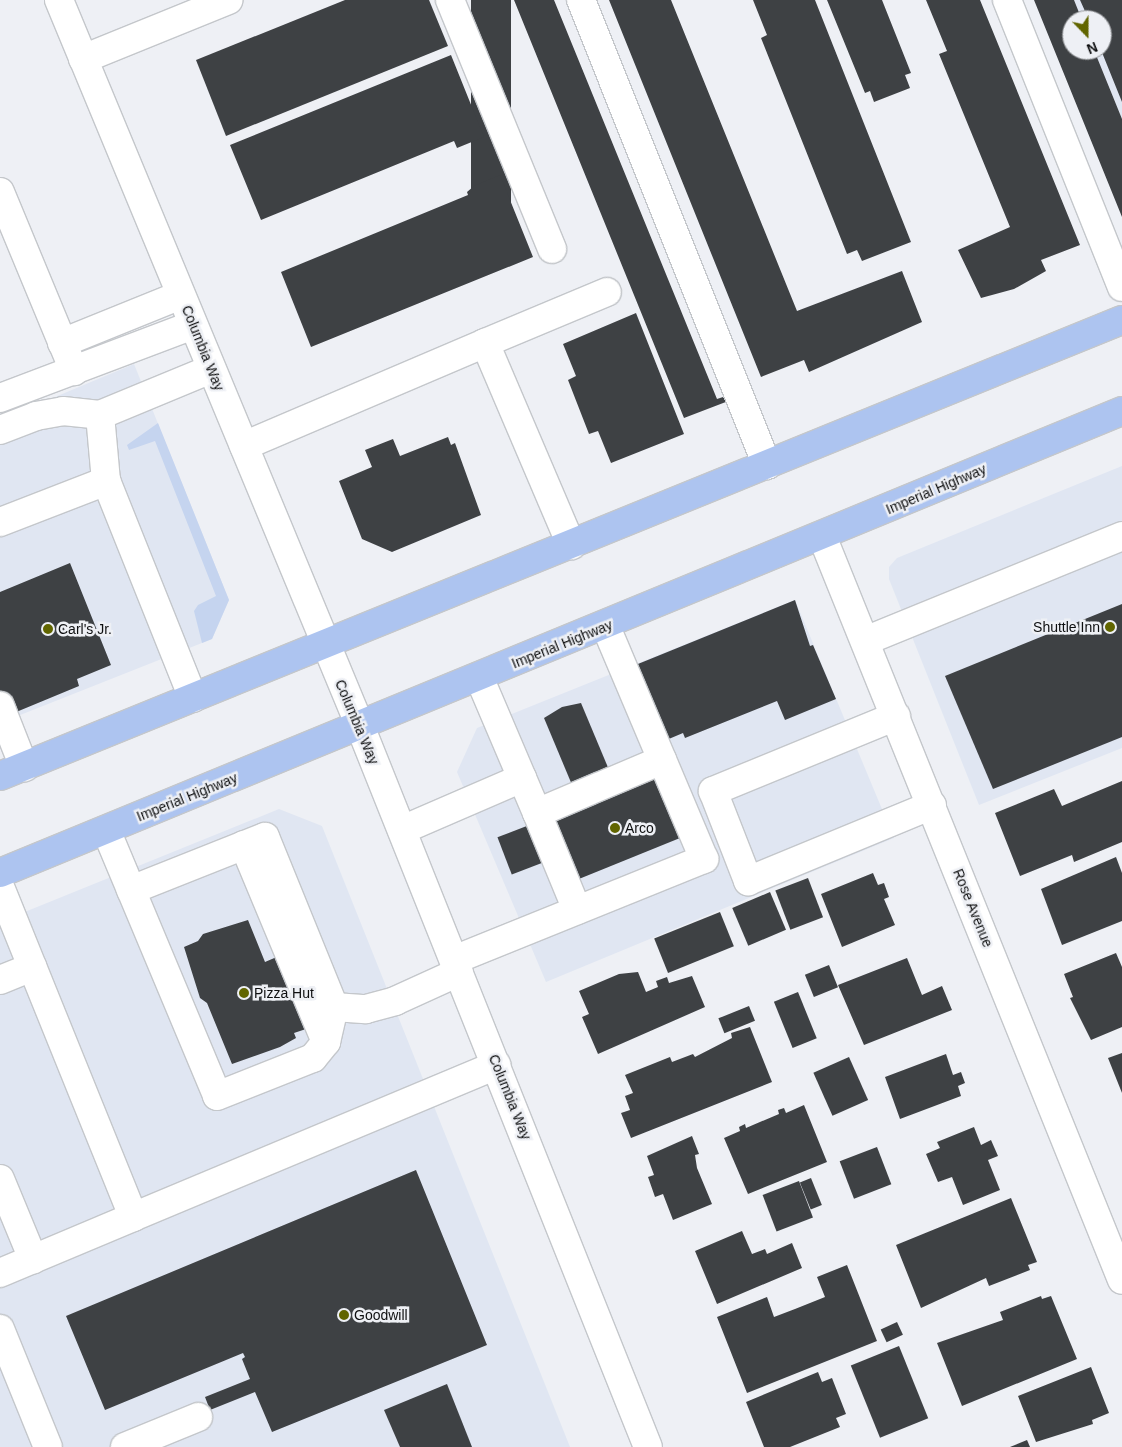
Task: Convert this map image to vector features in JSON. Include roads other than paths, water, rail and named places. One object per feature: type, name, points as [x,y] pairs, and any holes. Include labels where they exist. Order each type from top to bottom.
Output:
[{"type":"main road","points":[[12,771],[1122,320]]},
{"type":"main road","name":"Imperial Highway","points":[[0,873],[606,626],[1122,411]]},
{"type":"street","name":"Columbia Way","points":[[59,0],[360,726],[648,1447]]},
{"type":"street","points":[[83,59],[228,0]]},
{"type":"street","points":[[450,0],[552,249]]},
{"type":"street","points":[[581,0],[767,465]]},
{"type":"street","points":[[1007,0],[1122,286]]},
{"type":"street","points":[[0,192],[74,371]]},
{"type":"street","points":[[244,446],[608,292]]},
{"type":"street","points":[[62,343],[181,295]]},
{"type":"street","points":[[0,398],[194,325]]},
{"type":"street","points":[[485,343],[571,545]]},
{"type":"street","points":[[0,430],[36,416],[63,411],[100,415],[211,369]]},
{"type":"street","points":[[100,415],[106,481],[193,698]]},
{"type":"street","points":[[0,522],[106,481]]},
{"type":"street","name":"Rose Avenue","points":[[822,536],[932,804],[1122,1280]]},
{"type":"street","points":[[865,641],[1122,536]]},
{"type":"street","points":[[334,1007],[366,1009],[385,1004],[457,966],[576,910],[704,859],[606,626]]},
{"type":"street","points":[[479,677],[576,910]]},
{"type":"street","points":[[0,706],[12,771]]},
{"type":"street","points":[[896,716],[713,791],[748,880],[932,804]]},
{"type":"street","points":[[537,813],[662,760]]},
{"type":"street","points":[[402,830],[522,778]]},
{"type":"street","points":[[106,830],[131,890],[217,1096],[313,1058],[326,1042],[334,1007],[265,837],[131,890]]},
{"type":"street","points":[[244,845],[326,1042]]},
{"type":"street","points":[[0,887],[133,1217]]},
{"type":"street","points":[[0,980],[32,967]]},
{"type":"street","points":[[0,1273],[497,1065]]},
{"type":"street","points":[[0,1180],[33,1259]]},
{"type":"street","points":[[0,1329],[48,1447]]},
{"type":"street","points":[[125,1447],[198,1417]]},
{"type":"place","name":"Shuttle Inn","points":[[1110,627]]},
{"type":"place","name":"Carl's Jr.","points":[[48,629]]},
{"type":"place","name":"Arco","points":[[615,828]]},
{"type":"place","name":"Pizza Hut","points":[[244,993]]},
{"type":"place","name":"Goodwill","points":[[344,1315]]}]
